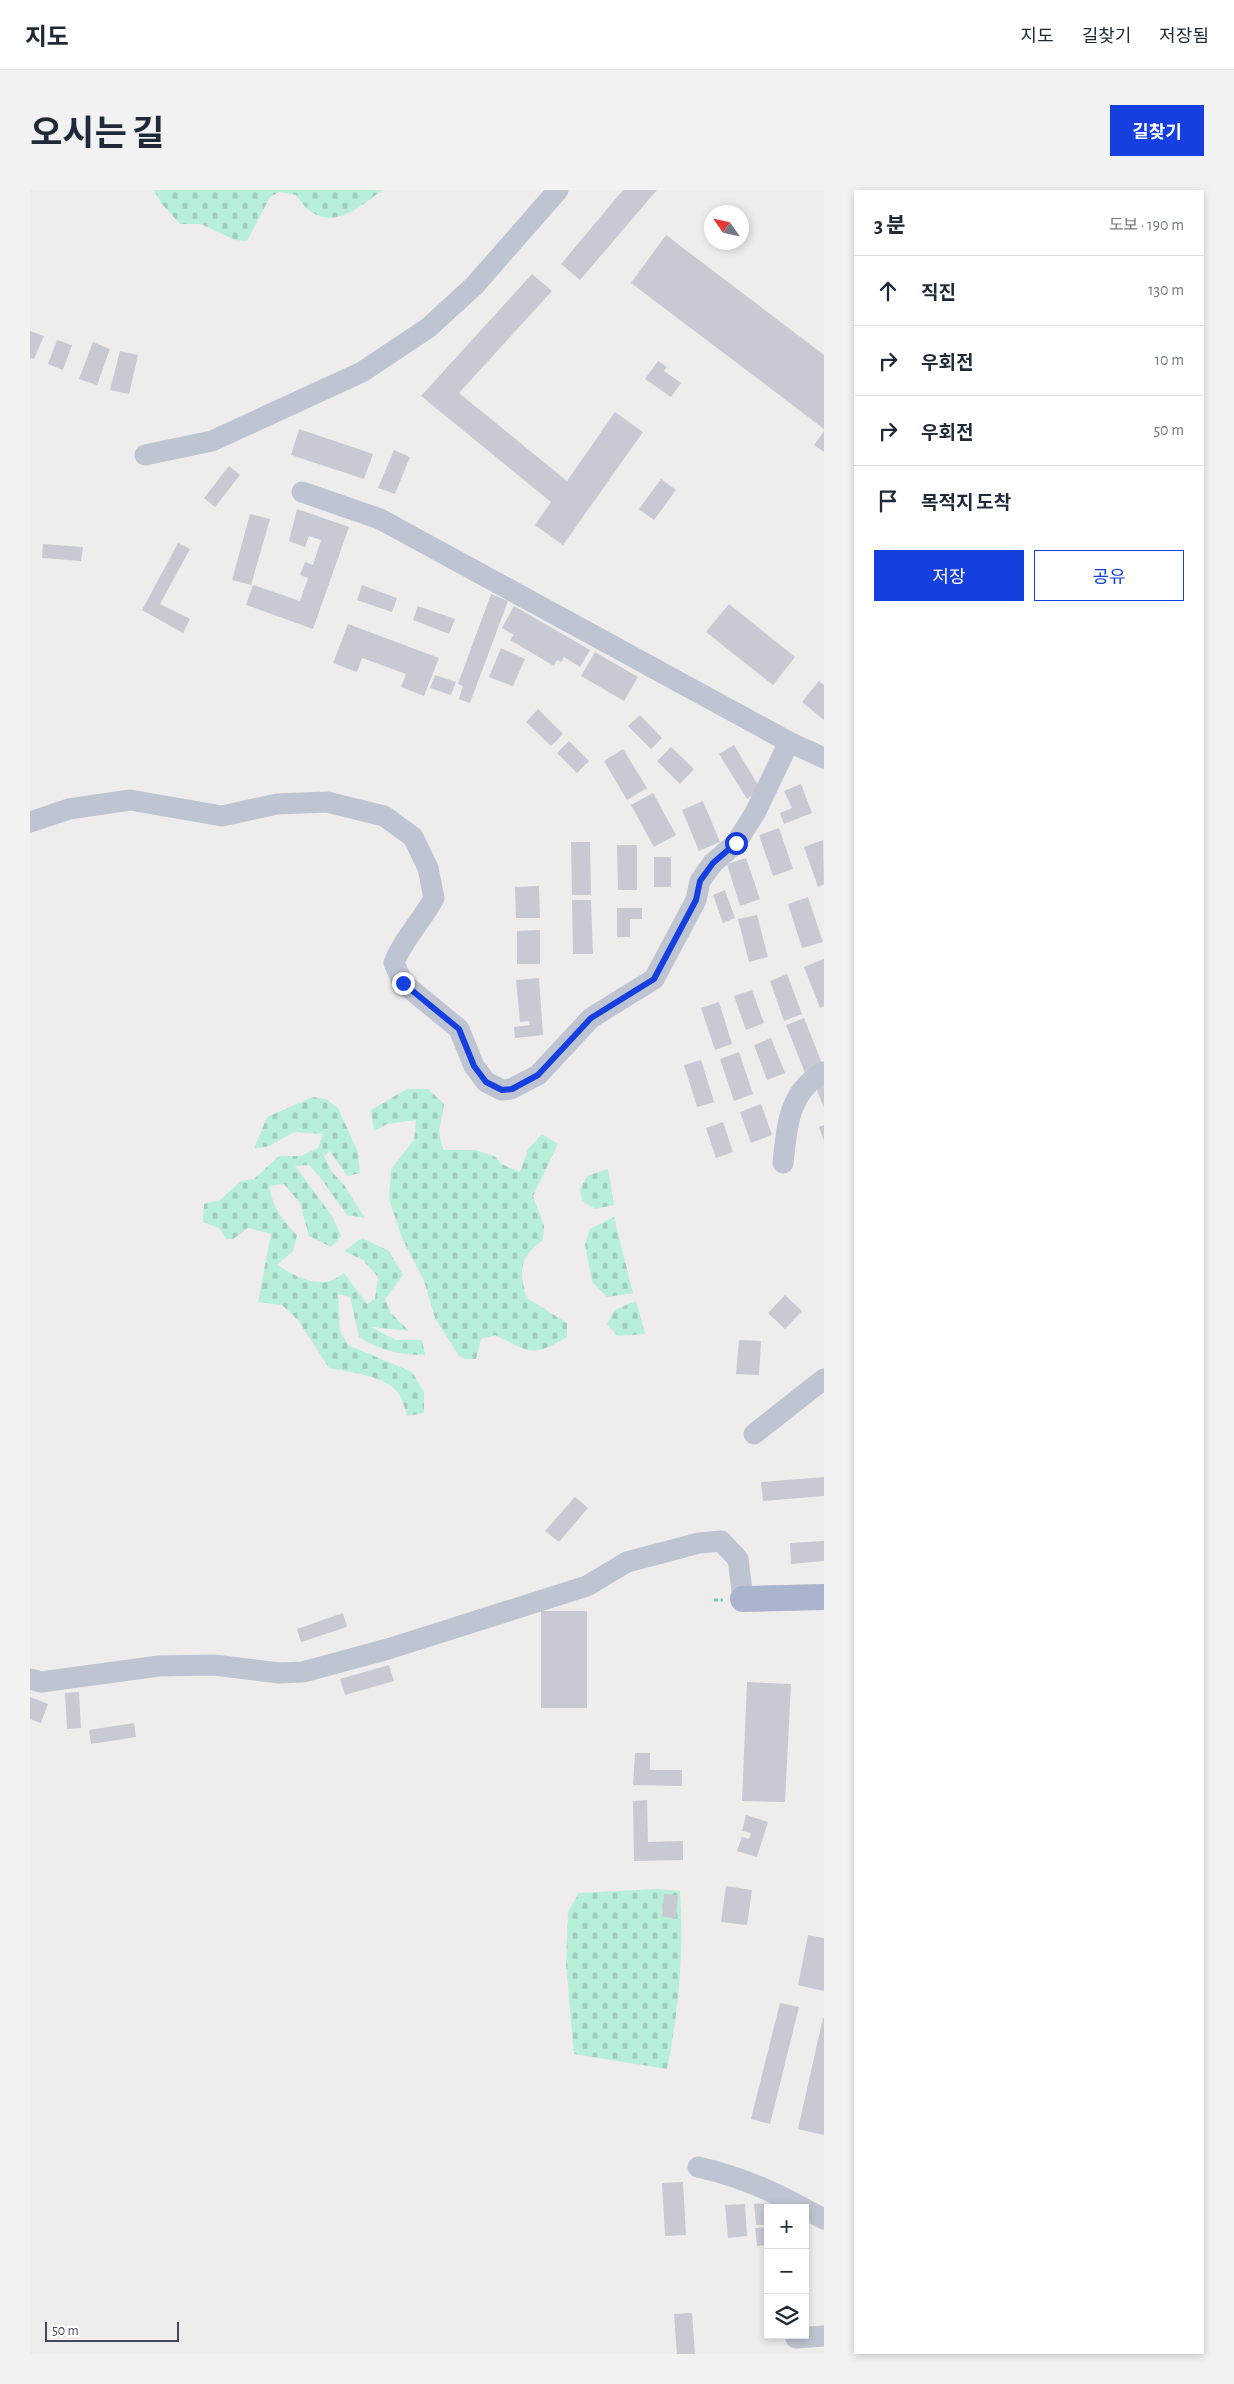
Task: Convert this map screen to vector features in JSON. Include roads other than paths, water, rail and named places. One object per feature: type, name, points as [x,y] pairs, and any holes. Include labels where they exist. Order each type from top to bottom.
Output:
[{"type":"main road","points":[[743,1598],[824,1597]]},
{"type":"street","points":[[145,456],[212,441],[362,372],[428,328],[474,286],[558,190]]},
{"type":"street","points":[[302,492],[380,519],[789,742],[824,758]]},
{"type":"street","points":[[30,822],[68,809],[130,800],[222,816],[277,804],[327,802],[384,816],[413,836],[428,868],[434,898],[423,918],[400,947],[394,963],[403,983],[459,1029],[474,1066],[486,1082],[502,1090],[512,1089],[538,1075],[591,1018],[654,979],[696,900],[700,881],[713,863],[736,843],[755,814],[789,742]]},
{"type":"street","points":[[783,1163],[787,1127],[792,1107],[811,1080],[824,1072]]},
{"type":"street","points":[[754,1434],[824,1379]]},
{"type":"street","points":[[30,1680],[41,1682],[159,1666],[214,1665],[279,1673],[304,1672],[388,1649],[587,1586],[627,1562],[699,1543],[721,1541],[738,1559],[743,1598]]},
{"type":"street","points":[[698,2167],[719,2172],[796,2204]]},
{"type":"street","points":[[809,2211],[824,2219]]},
{"type":"street","points":[[809,2337],[824,2336]]}]
